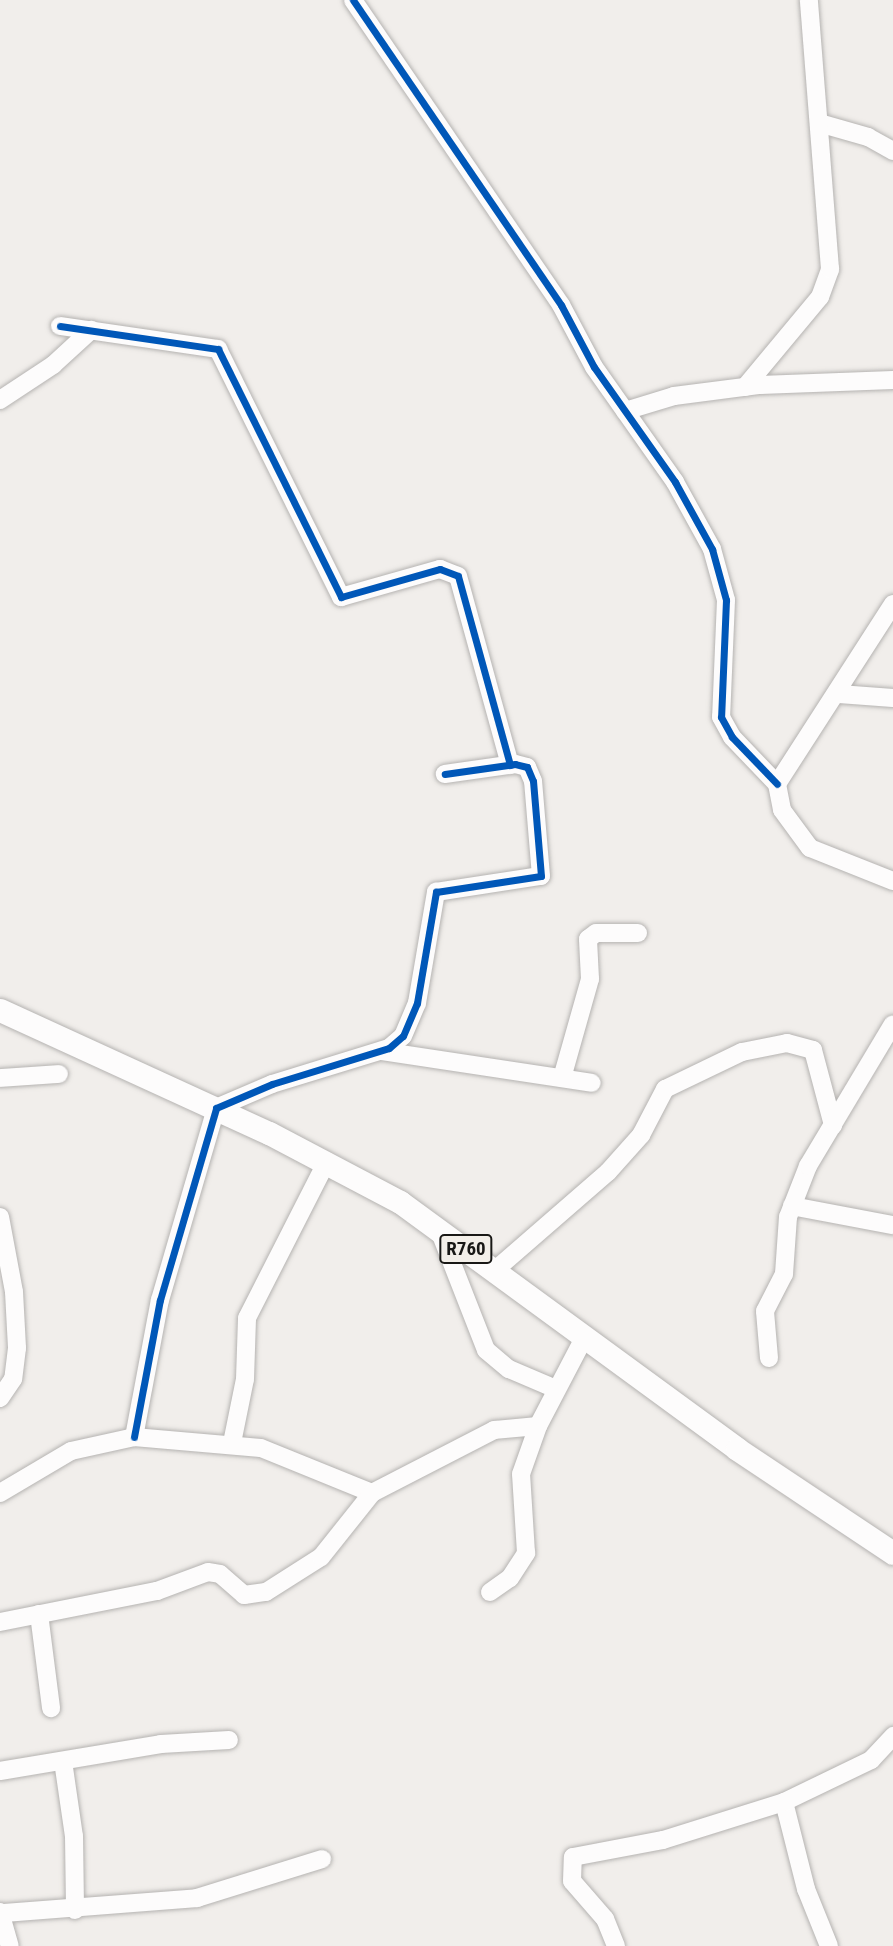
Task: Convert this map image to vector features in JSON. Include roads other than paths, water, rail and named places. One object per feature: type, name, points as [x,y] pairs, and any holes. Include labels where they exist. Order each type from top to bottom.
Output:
[{"type":"main road","name":"R760","points":[[0,1010],[327,1161],[438,1228],[584,1338],[893,1553]]},
{"type":"street","points":[[353,0],[561,305],[625,411],[675,482],[712,548],[726,600],[721,717],[732,737],[777,784],[782,810],[810,848],[893,881]]},
{"type":"street","points":[[744,387],[814,306],[830,270],[809,0]]},
{"type":"street","points":[[819,123],[893,151]]},
{"type":"street","points":[[60,326],[203,343],[224,355],[341,597],[440,569],[458,576],[510,765]]},
{"type":"street","points":[[0,400],[53,365],[92,330]]},
{"type":"street","points":[[625,411],[674,396],[744,387],[893,380]]},
{"type":"street","points":[[777,784],[839,694],[893,604]]},
{"type":"street","points":[[839,694],[893,698]]},
{"type":"street","points":[[382,1051],[410,1025],[436,892],[541,876],[533,781],[527,767],[510,765],[445,774]]},
{"type":"street","points":[[562,1078],[590,979],[589,939],[596,933],[638,933]]},
{"type":"street","points":[[769,1359],[765,1311],[783,1274],[792,1206],[833,1125],[888,1041],[893,1024]]},
{"type":"street","points":[[494,1270],[608,1172],[641,1135],[665,1089],[742,1052],[787,1043],[813,1050],[833,1125]]},
{"type":"street","points":[[134,1437],[160,1300],[216,1108],[272,1084],[382,1051],[592,1083]]},
{"type":"street","points":[[0,1077],[59,1074]]},
{"type":"street","points":[[232,1443],[245,1379],[247,1318],[327,1161]]},
{"type":"street","points":[[792,1206],[893,1225]]},
{"type":"street","points":[[0,1217],[14,1292],[17,1348],[13,1379],[0,1398]]},
{"type":"street","points":[[438,1228],[486,1350],[509,1369],[556,1389]]},
{"type":"street","points":[[491,1592],[510,1578],[526,1553],[520,1477],[538,1426],[584,1338]]},
{"type":"street","points":[[0,1622],[157,1591],[208,1572],[220,1574],[244,1595],[266,1592],[321,1557],[372,1493],[494,1430],[538,1426]]},
{"type":"street","points":[[0,1493],[71,1451],[134,1437],[232,1443],[281,1453],[372,1493]]},
{"type":"street","points":[[39,1614],[51,1708]]},
{"type":"street","points":[[615,1946],[605,1919],[572,1881],[573,1857],[663,1840],[784,1802],[871,1760],[893,1736]]},
{"type":"street","points":[[0,1772],[162,1744],[229,1740]]},
{"type":"street","points":[[63,1761],[74,1836],[75,1910]]},
{"type":"street","points":[[784,1802],[806,1889],[829,1946]]},
{"type":"street","points":[[10,1946],[2,1912],[75,1910],[197,1898],[322,1859]]}]
